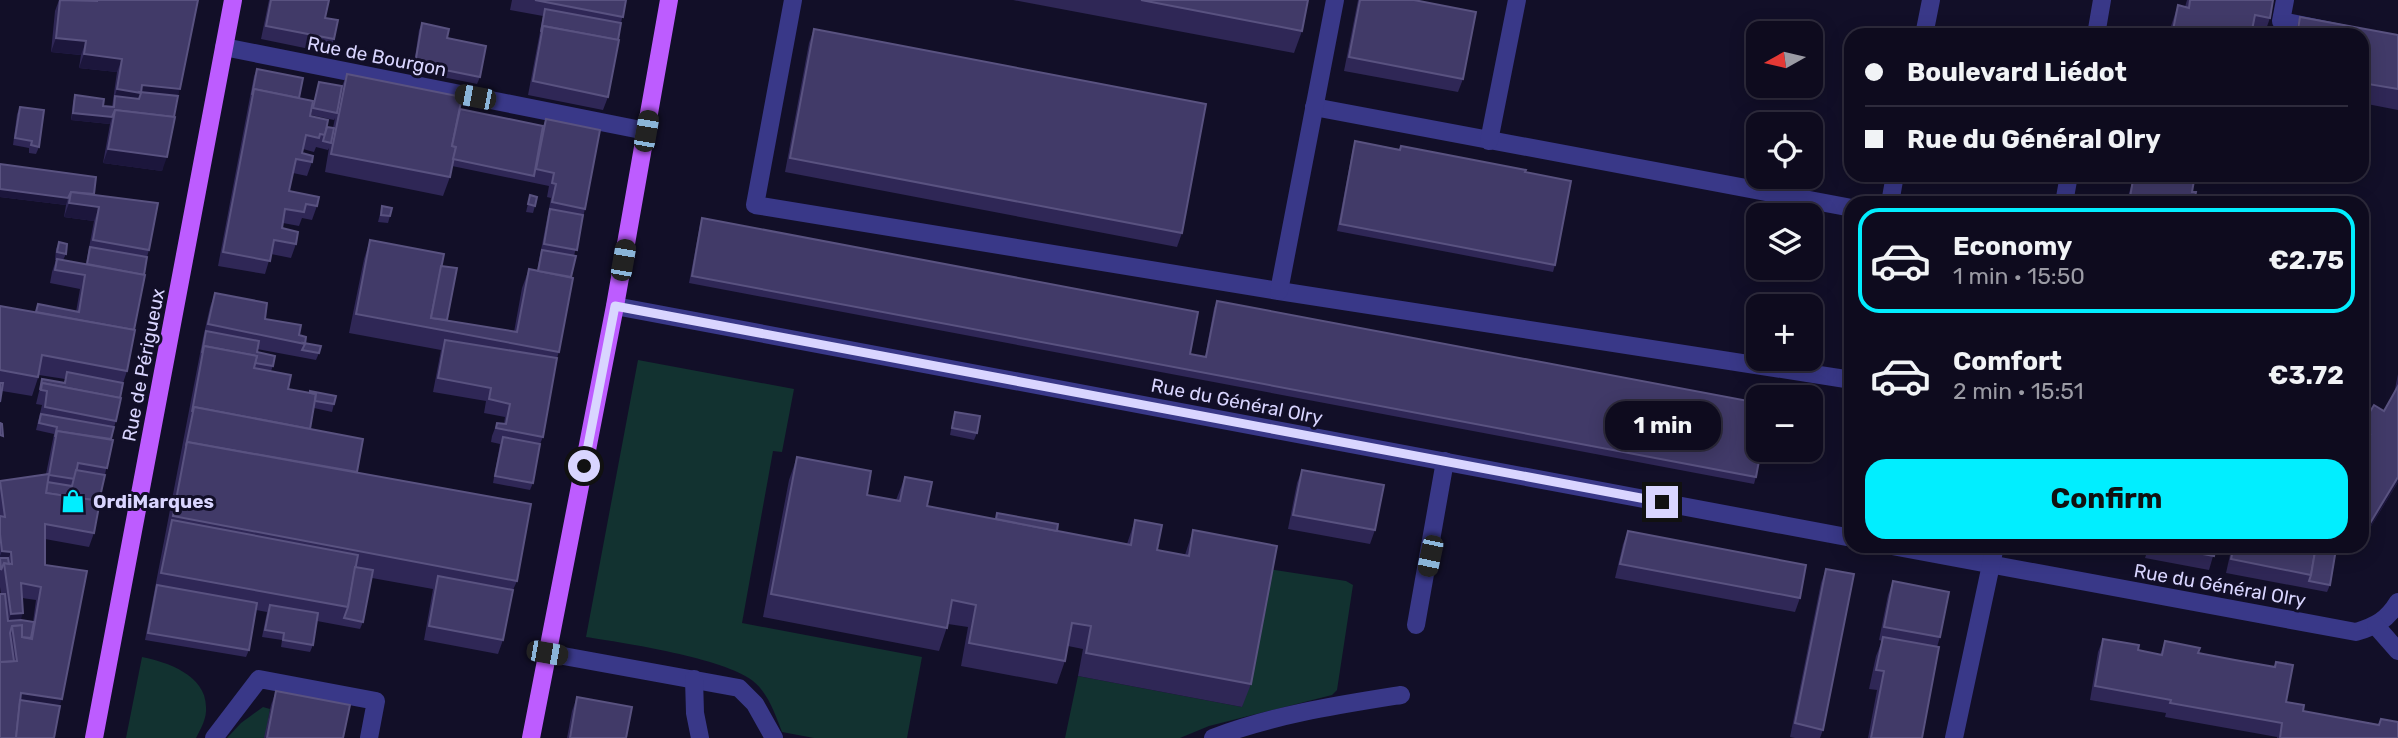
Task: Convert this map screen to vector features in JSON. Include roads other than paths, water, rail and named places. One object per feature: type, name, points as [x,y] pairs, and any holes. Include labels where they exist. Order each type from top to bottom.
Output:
[{"type":"main road","name":"Rue de Périgueux","points":[[94,738],[233,0]]},
{"type":"main road","points":[[531,738],[615,306],[669,0]]},
{"type":"street","points":[[793,0],[755,205],[1279,291],[1844,379]]},
{"type":"street","points":[[1279,291],[1335,0]]},
{"type":"street","points":[[1489,141],[1517,0]]},
{"type":"street","points":[[1925,28],[1931,0]]},
{"type":"street","points":[[2097,28],[2102,0]]},
{"type":"street","points":[[2285,0],[2281,21],[2316,28]]},
{"type":"street","name":"Rue de Bourgon","points":[[224,47],[646,131]]},
{"type":"street","points":[[1314,107],[1844,207]]},
{"type":"street","name":"Rue du Général Olry","points":[[615,306],[1844,536]]},
{"type":"street","points":[[1416,625],[1446,461]]},
{"type":"street","name":"Rue du Général Olry","points":[[1928,553],[2356,632],[2376,626]]},
{"type":"street","points":[[1954,738],[1994,553]]},
{"type":"street","points":[[2395,611],[2376,626],[2398,651]]},
{"type":"street","points":[[547,653],[740,688],[755,704],[774,738]]},
{"type":"street","points":[[214,738],[259,679],[376,701],[369,738]]},
{"type":"street","points":[[694,679],[695,713],[700,738]]},
{"type":"street","points":[[1213,738],[1232,730],[1332,707],[1401,695]]},
{"type":"place","name":"OrdiMarques","points":[[73,501]]}]
